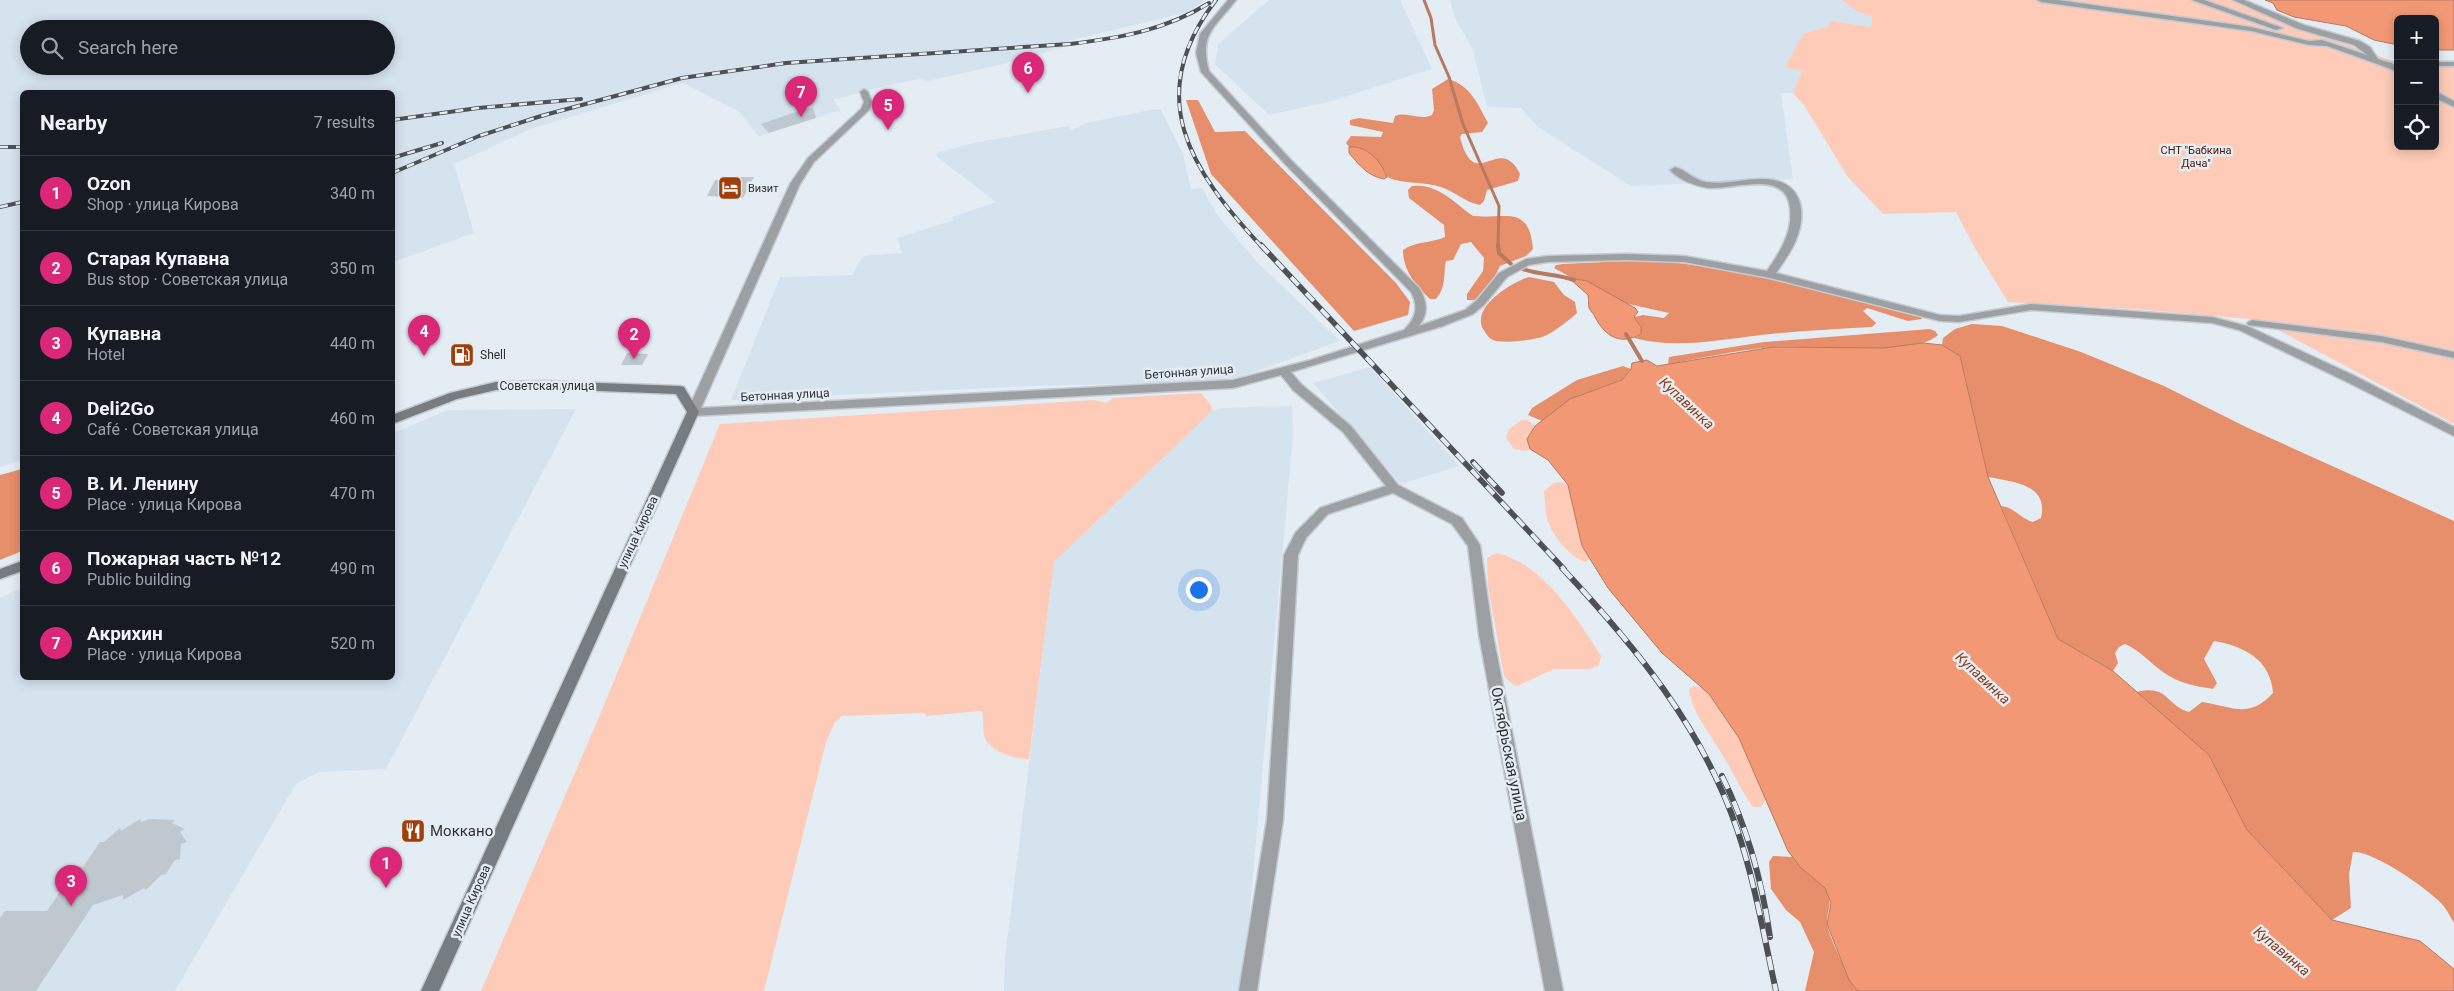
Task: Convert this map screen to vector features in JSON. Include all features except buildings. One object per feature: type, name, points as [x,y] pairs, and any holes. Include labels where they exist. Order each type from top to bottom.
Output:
[{"type":"street","points":[[1232,0],[1204,34],[1200,53],[1205,72],[1415,290],[1420,298],[1422,311],[1418,323],[1408,332]]},
{"type":"street","points":[[2041,0],[2251,30],[2309,43],[2328,44]]},
{"type":"street","points":[[2196,0],[2394,66]]},
{"type":"street","points":[[2225,0],[2254,14],[2269,24]]},
{"type":"street","points":[[2237,0],[2302,27],[2357,43],[2367,48],[2375,60]]},
{"type":"street","points":[[2439,64],[2454,64]]},
{"type":"street","name":"улица Кирова","points":[[430,991],[797,180],[811,160],[865,110],[868,102],[864,92]]},
{"type":"street","points":[[2439,96],[2454,104]]},
{"type":"street","points":[[1675,170],[1688,180],[1709,185],[1766,182],[1788,186],[1794,194],[1796,207],[1793,240],[1770,275]]},
{"type":"street","name":"Бетонная улица","points":[[693,412],[1214,386],[1251,381],[1439,324],[1469,312],[1480,303],[1503,275],[1534,260],[1661,257],[1770,275],[1940,318],[1959,319],[2031,307],[2212,320],[2248,326]]},
{"type":"street","points":[[2248,326],[2252,311]]},
{"type":"street","points":[[2248,326],[2381,339],[2454,355]]},
{"type":"street","points":[[2248,326],[2454,432]]},
{"type":"street","points":[[1248,991],[1275,820],[1291,555],[1301,535],[1324,512],[1394,488],[1347,429],[1297,387],[1284,371]]},
{"type":"street","name":"Советская улица","points":[[395,419],[469,392],[515,385],[680,390],[693,412]]},
{"type":"street","name":"Октябрьская улица","points":[[1394,488],[1457,520],[1474,544],[1486,635],[1554,991]]},
{"type":"street","points":[[0,574],[20,567]]},
{"type":"shaded area","points":[[0,0],[1204,0],[1189,12],[1068,41],[1071,45],[999,65],[928,81],[920,79],[881,87],[833,100],[841,110],[759,136],[738,111],[683,83],[531,129],[454,164],[474,233],[395,261],[395,90],[20,90],[20,461],[0,467]]},
{"type":"shaded area","points":[[1269,0],[1400,0],[1432,69],[1328,102],[1269,115],[1215,64],[1218,44]]},
{"type":"shaded area","points":[[1450,0],[1842,0],[1858,12],[1872,16],[1871,27],[1830,21],[1829,26],[1803,34],[1786,66],[1803,70],[1793,93],[1781,93],[1793,179],[1631,186],[1538,127],[1521,108],[1487,107],[1473,50],[1455,18]]},
{"type":"shaded area","points":[[1448,79],[1456,82],[1468,91],[1477,102],[1488,123],[1482,132],[1462,134],[1460,137],[1466,154],[1473,162],[1480,163],[1504,158],[1512,162],[1520,174],[1518,181],[1487,190],[1484,201],[1480,205],[1441,187],[1400,181],[1387,177],[1385,171],[1346,143],[1351,136],[1381,137],[1383,132],[1350,125],[1350,120],[1359,118],[1393,123],[1395,116],[1427,117],[1432,115],[1434,110],[1432,89]]},
{"type":"shaded area","points":[[1186,100],[1198,100],[1215,132],[1245,131],[1396,283],[1410,302],[1408,315],[1354,331],[1211,174]]},
{"type":"shaded area","points":[[1155,109],[1161,110],[1183,154],[1191,189],[1202,188],[1218,216],[1257,262],[1340,341],[1243,376],[1208,382],[1032,386],[731,400],[780,277],[852,275],[863,256],[902,253],[897,238],[954,220],[952,217],[996,202],[936,156],[939,152],[978,142],[1068,126],[1072,130],[1086,123]]},
{"type":"shaded area","points":[[1412,186],[1430,187],[1437,190],[1473,216],[1505,216],[1521,220],[1527,225],[1533,249],[1526,256],[1500,266],[1495,276],[1475,300],[1467,300],[1467,294],[1483,271],[1484,258],[1471,242],[1461,244],[1453,260],[1446,261],[1442,289],[1436,299],[1430,299],[1411,277],[1405,264],[1403,250],[1413,245],[1445,237],[1444,225],[1409,198],[1408,190]]},
{"type":"shaded area","points":[[1647,260],[1682,263],[1751,274],[1921,315],[1922,319],[1908,321],[1867,308],[1863,311],[1876,323],[1872,327],[1789,332],[1713,341],[1665,343],[1650,341],[1634,338],[1641,334],[1641,327],[1634,317],[1643,315],[1664,318],[1669,313],[1624,303],[1587,281],[1574,279],[1554,268],[1556,265],[1563,264]]},
{"type":"shaded area","points":[[1529,277],[1554,282],[1564,295],[1575,302],[1577,313],[1556,330],[1542,337],[1510,342],[1491,339],[1483,329],[1481,321],[1483,312],[1488,304],[1504,290]]},
{"type":"shaded area","points":[[1972,324],[2002,326],[2081,352],[2164,386],[2248,428],[2454,521],[2454,923],[2441,903],[2424,888],[2386,863],[2362,853],[2353,852],[2349,874],[2351,908],[2332,920],[2247,830],[2209,755],[2136,692],[2147,690],[2161,693],[2175,705],[2189,712],[2202,702],[2248,709],[2264,701],[2273,693],[2267,672],[2254,656],[2236,647],[2214,641],[2204,659],[2217,683],[2213,689],[2175,679],[2125,644],[2119,647],[2115,653],[2118,663],[2113,671],[2058,639],[2001,506],[2010,508],[2033,522],[2041,518],[2042,507],[2040,498],[2034,491],[2018,483],[1988,477],[1960,356],[1942,345],[1943,338],[1955,329]]},
{"type":"shaded area","points":[[1930,329],[1938,335],[1925,342],[1907,346],[1860,349],[1773,347],[1668,364],[1669,357],[1764,342]]},
{"type":"shaded area","points":[[1623,366],[1631,369],[1622,380],[1570,399],[1542,421],[1528,415],[1532,408],[1577,380]]},
{"type":"shaded area","points":[[1370,367],[1459,466],[1401,484],[1313,383]]},
{"type":"shaded area","points":[[1292,406],[1293,436],[1247,941],[1240,991],[1004,991],[1005,958],[1054,562],[1212,411],[1222,408]]},
{"type":"shaded area","points":[[576,409],[386,769],[319,772],[296,784],[175,991],[0,991],[0,598],[20,589],[20,680],[395,680],[395,432],[448,410]]},
{"type":"shaded area","points":[[20,470],[20,552],[0,560],[0,475]]},
{"type":"shaded area","points":[[1773,856],[1793,857],[1826,890],[1829,900],[1828,930],[1840,958],[1858,991],[1805,991],[1814,952],[1800,922],[1786,910],[1771,889],[1769,862]]},
{"type":"green space","name":"СНТ \"Бабкина Дача\"","points":[[1842,0],[2232,0],[2278,20],[2394,62],[2394,150],[2439,150],[2439,66],[2454,64],[2454,424],[2276,329],[2249,319],[2134,309],[2008,302],[1975,248],[1956,212],[1883,214],[1848,177],[1804,105],[1793,93],[1802,71],[1785,67],[1803,34],[1829,26],[1830,21],[1871,27],[1872,16],[1858,12]]},
{"type":"green space","points":[[1201,393],[1211,405],[1212,411],[1054,562],[1029,759],[1018,758],[999,752],[989,745],[984,734],[982,711],[926,716],[925,713],[842,716],[835,722],[826,742],[764,991],[481,991],[602,710],[720,424],[1094,400],[1106,403],[1113,398]]},
{"type":"green space","points":[[1522,420],[1528,420],[1535,426],[1527,439],[1530,449],[1525,451],[1514,449],[1506,438],[1509,429]]},
{"type":"green space","points":[[1560,482],[1568,485],[1582,546],[1590,559],[1585,562],[1567,550],[1553,531],[1547,518],[1544,491],[1554,483]]},
{"type":"green space","points":[[1497,553],[1514,559],[1529,569],[1558,595],[1582,626],[1601,656],[1599,665],[1590,669],[1554,669],[1517,686],[1504,676],[1488,586],[1487,558]]},
{"type":"green space","points":[[1693,686],[1703,688],[1709,694],[1739,738],[1766,800],[1760,807],[1753,807],[1698,716],[1689,690]]},
{"type":"water","points":[[2265,0],[2454,0],[2454,50],[2439,50],[2439,15],[2394,15],[2394,44],[2374,40],[2346,26],[2294,17],[2277,10],[2273,3]]},
{"type":"water","points":[[1349,147],[1356,147],[1367,151],[1381,165],[1387,177],[1384,179],[1378,178],[1365,170],[1349,153]]},
{"type":"water","points":[[1569,278],[1587,281],[1635,308],[1638,312],[1634,317],[1641,327],[1641,334],[1620,339],[1608,334],[1590,309],[1588,295]]},
{"type":"water","name":"Купавинка","points":[[1923,343],[1942,345],[1960,356],[1988,477],[2058,639],[2113,671],[2209,755],[2247,830],[2332,920],[2420,941],[2454,969],[2454,991],[1858,991],[1849,980],[1827,924],[1831,903],[1825,888],[1801,868],[1788,851],[1739,738],[1709,694],[1662,653],[1608,588],[1582,546],[1568,485],[1548,460],[1530,449],[1527,439],[1535,426],[1570,399],[1622,380],[1631,369],[1632,363],[1647,360],[1657,366],[1773,347],[1884,348]]},
{"type":"waterway","points":[[1424,0],[1431,18],[1435,45],[1449,77],[1463,124],[1499,206],[1498,245]]},
{"type":"waterway","points":[[1498,245],[1499,253],[1511,264]]},
{"type":"waterway","points":[[1523,269],[1574,280]]},
{"type":"waterway","points":[[1626,334],[1642,361]]},
{"type":"railway","points":[[1216,0],[1194,35],[1182,68],[1179,100],[1184,131],[1196,160],[1214,189],[1236,218],[1262,247]]},
{"type":"railway","points":[[395,172],[479,136],[541,116],[682,78],[786,63],[1089,42],[1125,36],[1159,26],[1176,20],[1209,3]]},
{"type":"railway","points":[[395,120],[478,108],[581,99]]},
{"type":"railway","points":[[395,157],[442,143]]},
{"type":"railway","points":[[0,147],[20,147]]},
{"type":"railway","points":[[0,207],[20,202]]},
{"type":"railway","points":[[1261,245],[1564,569]]},
{"type":"railway","points":[[1473,462],[1502,493]]},
{"type":"railway","points":[[1562,568],[1640,658],[1664,690],[1705,756],[1737,829],[1754,889],[1776,991]]},
{"type":"railway","points":[[1722,776],[1746,834],[1758,874],[1770,937]]},
{"type":"place","name":"Пожарная часть №12","points":[[1028,93]]},
{"type":"place","name":"Акрихин","points":[[801,117]]},
{"type":"place","name":"В. И. Ленину","points":[[888,130]]},
{"type":"place","name":"Визит","points":[[730,188]]},
{"type":"place","name":"Shell","points":[[462,355]]},
{"type":"place","name":"Deli2Go","points":[[424,356]]},
{"type":"place","name":"Старая Купавна","points":[[634,359]]},
{"type":"place","name":"Моккано","points":[[413,831]]},
{"type":"place","name":"Ozon","points":[[386,888]]},
{"type":"place","name":"Купавна","points":[[71,906]]}]
